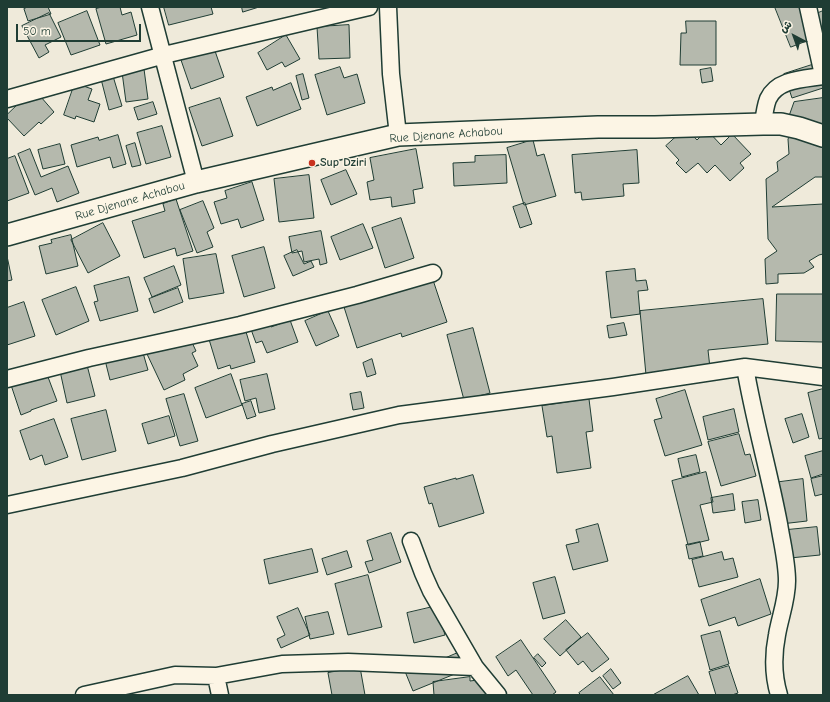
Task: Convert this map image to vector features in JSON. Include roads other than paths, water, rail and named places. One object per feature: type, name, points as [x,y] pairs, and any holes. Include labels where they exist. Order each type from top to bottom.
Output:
[{"type":"main road","name":"Rue Djenane Achabou","points":[[7,235],[196,182],[398,135],[598,127],[781,124],[823,136]]},
{"type":"street","points":[[150,7],[164,55],[196,182]]},
{"type":"street","points":[[7,99],[164,55],[369,7]]},
{"type":"street","points":[[388,7],[391,74],[398,135]]},
{"type":"street","points":[[763,124],[768,98],[776,88],[790,81],[823,75],[808,7]]},
{"type":"street","points":[[7,379],[89,358],[240,325],[357,295],[433,273]]},
{"type":"street","points":[[7,505],[182,468],[272,444],[399,415],[613,387],[745,367],[823,377]]},
{"type":"street","points":[[745,367],[785,557],[787,581],[786,600],[777,635],[774,658],[775,681],[779,695]]},
{"type":"street","points":[[411,541],[431,591],[475,667],[498,695]]},
{"type":"street","points":[[84,695],[175,675],[216,676],[282,664],[348,662],[475,667]]},
{"type":"street","points":[[216,676],[220,695]]},
{"type":"place","name":"Sup Dziri","points":[[312,163]]}]
